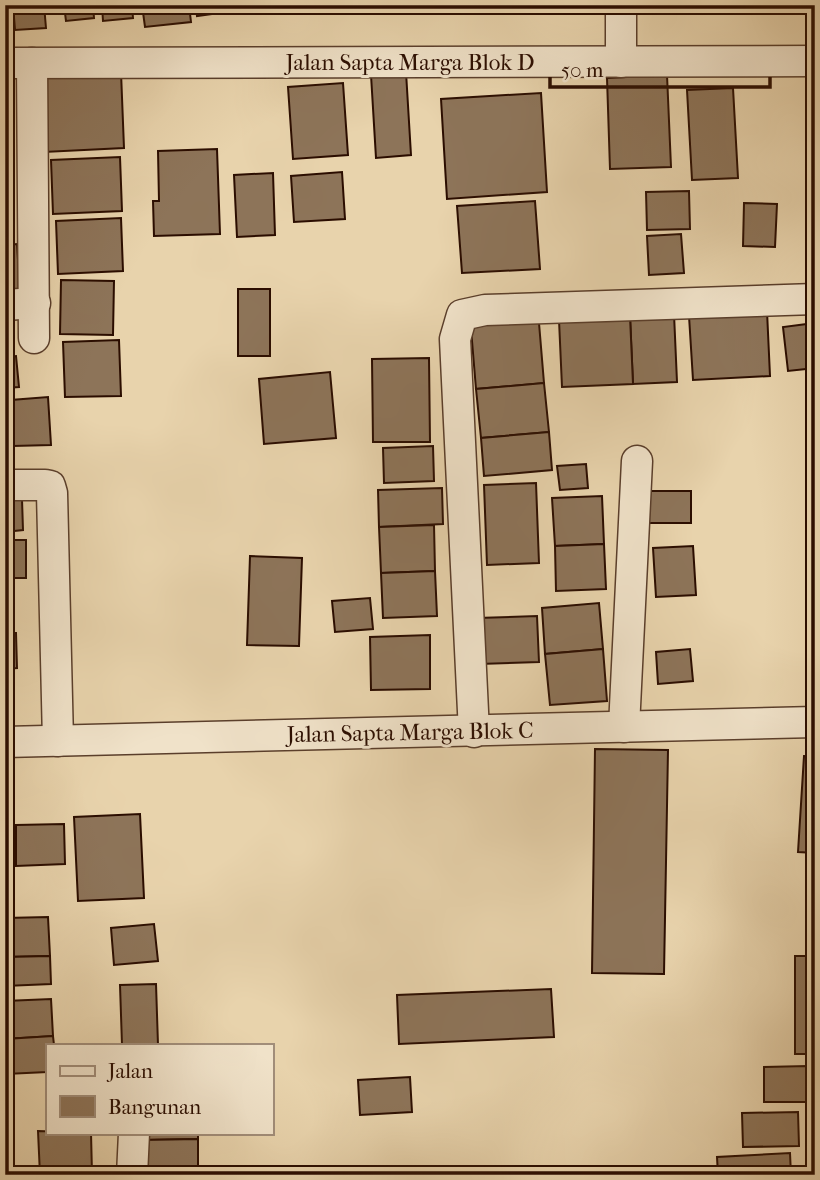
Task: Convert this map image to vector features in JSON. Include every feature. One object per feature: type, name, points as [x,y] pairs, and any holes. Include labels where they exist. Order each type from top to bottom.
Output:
[{"type":"street","points":[[621,5],[621,62]]},
{"type":"street","name":"Jalan Sapta Marga Blok D","points":[[19,63],[815,61]]},
{"type":"street","points":[[19,63],[35,303],[34,338]]},
{"type":"street","points":[[474,732],[455,340],[462,315],[485,310],[815,299]]},
{"type":"street","points":[[5,305],[35,303]]},
{"type":"street","points":[[624,727],[637,461]]},
{"type":"street","points":[[5,485],[45,485],[50,486],[52,493],[58,741]]},
{"type":"street","name":"Jalan Sapta Marga Blok C","points":[[5,742],[815,722]]},
{"type":"street","points":[[132,1175],[134,1134]]},
{"type":"building","points":[[13,5],[44,5],[46,28],[15,30]]},
{"type":"building","points":[[64,5],[93,5],[94,18],[66,21]]},
{"type":"building","points":[[102,5],[132,5],[133,18],[103,21]]},
{"type":"building","points":[[142,5],[189,5],[191,22],[145,27]]},
{"type":"building","points":[[196,5],[226,5],[227,12],[197,16]]},
{"type":"building","points":[[233,5],[264,5],[264,11],[234,14]]},
{"type":"building","points":[[271,5],[320,5],[321,10],[271,13]]},
{"type":"building","points":[[121,72],[124,148],[44,152],[40,76]]},
{"type":"building","points":[[406,72],[411,155],[376,158],[371,75]]},
{"type":"building","points":[[667,75],[671,167],[610,169],[607,78]]},
{"type":"building","points":[[343,83],[348,155],[293,159],[288,87]]},
{"type":"building","points":[[733,88],[738,178],[692,180],[687,90]]},
{"type":"building","points":[[541,93],[547,192],[447,199],[441,99]]},
{"type":"building","points":[[217,149],[220,234],[154,236],[153,201],[159,201],[158,151]]},
{"type":"building","points":[[120,157],[122,211],[53,214],[51,160]]},
{"type":"building","points":[[342,172],[345,219],[294,222],[291,176]]},
{"type":"building","points":[[273,173],[275,235],[237,237],[234,175]]},
{"type":"building","points":[[689,191],[690,229],[647,230],[646,192]]},
{"type":"building","points":[[535,201],[540,269],[462,273],[457,206]]},
{"type":"building","points":[[744,203],[777,204],[775,247],[743,246]]},
{"type":"building","points":[[121,218],[123,271],[58,274],[56,221]]},
{"type":"building","points":[[681,234],[684,273],[649,275],[647,236]]},
{"type":"building","points":[[17,244],[20,291],[5,291],[5,245]]},
{"type":"building","points":[[61,280],[114,281],[113,335],[60,334]]},
{"type":"building","points":[[238,289],[270,289],[270,356],[238,356]]},
{"type":"building","points":[[538,311],[544,383],[476,389],[470,317]]},
{"type":"building","points":[[767,311],[770,376],[693,380],[689,316]]},
{"type":"building","points":[[674,314],[677,382],[633,384],[630,316]]},
{"type":"building","points":[[630,316],[633,384],[562,387],[559,320]]},
{"type":"building","points":[[815,323],[815,368],[788,371],[783,327]]},
{"type":"building","points":[[119,340],[121,396],[65,397],[63,342]]},
{"type":"building","points":[[16,356],[19,387],[5,388],[5,357]]},
{"type":"building","points":[[429,358],[430,442],[373,442],[372,359]]},
{"type":"building","points":[[330,372],[336,438],[264,444],[259,379]]},
{"type":"building","points":[[544,383],[549,432],[481,438],[476,389]]},
{"type":"building","points":[[48,397],[51,445],[13,446],[11,400]]},
{"type":"building","points":[[549,432],[552,470],[484,476],[481,438]]},
{"type":"building","points":[[433,446],[434,481],[384,483],[383,448]]},
{"type":"building","points":[[586,464],[588,488],[560,490],[557,466]]},
{"type":"building","points":[[536,483],[539,563],[487,565],[484,485]]},
{"type":"building","points":[[442,488],[443,524],[379,527],[378,490]]},
{"type":"building","points":[[649,491],[691,491],[691,523],[649,523]]},
{"type":"building","points":[[602,496],[604,544],[555,546],[552,498]]},
{"type":"building","points":[[22,499],[23,530],[5,532],[5,500]]},
{"type":"building","points":[[434,525],[435,571],[381,573],[379,527]]},
{"type":"building","points":[[5,540],[26,540],[26,578],[5,578]]},
{"type":"building","points":[[604,544],[606,589],[556,591],[555,546]]},
{"type":"building","points":[[693,546],[696,595],[656,597],[653,548]]},
{"type":"building","points":[[250,556],[302,558],[299,646],[247,645]]},
{"type":"building","points":[[435,571],[437,616],[383,618],[381,573]]},
{"type":"building","points":[[5,587],[11,587],[11,624],[5,624]]},
{"type":"building","points":[[370,598],[373,629],[335,632],[332,601]]},
{"type":"building","points":[[599,603],[603,649],[545,654],[542,608]]},
{"type":"building","points":[[537,616],[539,662],[479,664],[477,618]]},
{"type":"building","points":[[5,633],[16,633],[17,668],[5,669]]},
{"type":"building","points":[[430,635],[430,689],[371,690],[370,637]]},
{"type":"building","points":[[603,649],[607,701],[550,705],[545,654]]},
{"type":"building","points":[[690,649],[693,681],[658,684],[656,652]]},
{"type":"building","points":[[5,678],[13,678],[14,713],[5,713]]},
{"type":"building","points":[[595,749],[668,750],[664,974],[592,973]]},
{"type":"building","points":[[804,756],[815,757],[815,853],[798,852]]},
{"type":"building","points":[[140,814],[144,898],[78,901],[74,817]]},
{"type":"building","points":[[64,824],[65,864],[16,866],[16,825]]},
{"type":"building","points":[[48,917],[50,956],[5,957],[5,918]]},
{"type":"building","points":[[154,924],[158,961],[114,965],[111,928]]},
{"type":"building","points":[[50,956],[51,984],[5,986],[5,957]]},
{"type":"building","points":[[795,956],[815,956],[815,1054],[795,1054]]},
{"type":"building","points":[[156,984],[158,1044],[122,1044],[120,985]]},
{"type":"building","points":[[551,989],[554,1037],[399,1044],[397,995]]},
{"type":"building","points":[[51,999],[53,1036],[5,1039],[5,1001]]},
{"type":"building","points":[[53,1036],[54,1044],[46,1044],[46,1072],[6,1074],[5,1039]]},
{"type":"building","points":[[807,1066],[807,1102],[764,1102],[764,1067]]},
{"type":"building","points":[[410,1077],[412,1112],[360,1115],[358,1080]]},
{"type":"building","points":[[798,1112],[799,1146],[743,1147],[742,1113]]},
{"type":"building","points":[[38,1131],[46,1131],[46,1134],[91,1134],[92,1174],[40,1175]]},
{"type":"building","points":[[142,1134],[198,1134],[198,1139],[142,1140]]},
{"type":"building","points":[[198,1139],[198,1175],[142,1175],[142,1140]]},
{"type":"building","points":[[790,1153],[791,1175],[718,1175],[717,1157]]}]
